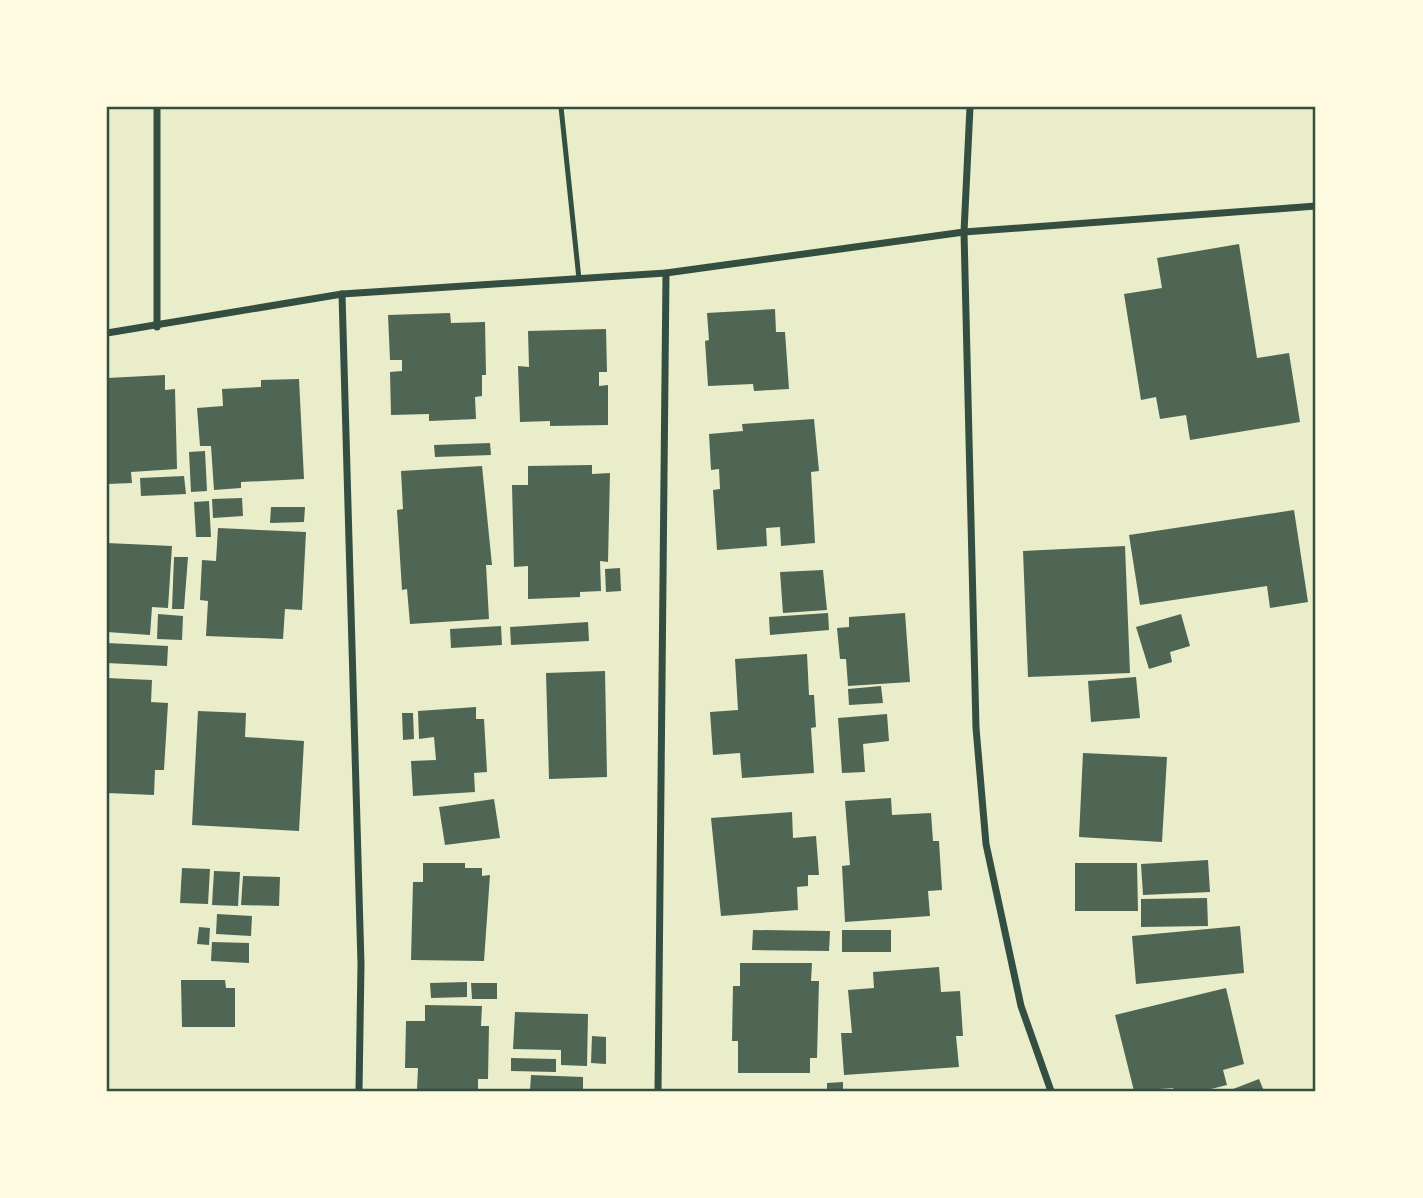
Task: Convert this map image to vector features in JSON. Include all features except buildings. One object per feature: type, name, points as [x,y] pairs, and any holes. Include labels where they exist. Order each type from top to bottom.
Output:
[{"type":"street","points":[[157,107],[157,327]]},
{"type":"street","points":[[970,107],[964,232],[976,728],[986,844],[1021,1006],[1051,1091]]},
{"type":"street","points":[[107,333],[157,327],[342,294],[666,273],[964,232],[1316,206]]},
{"type":"street","points":[[658,1091],[666,273]]},
{"type":"street","points":[[342,294],[361,964],[359,1091]]},
{"type":"lane","points":[[561,107],[579,279]]}]
